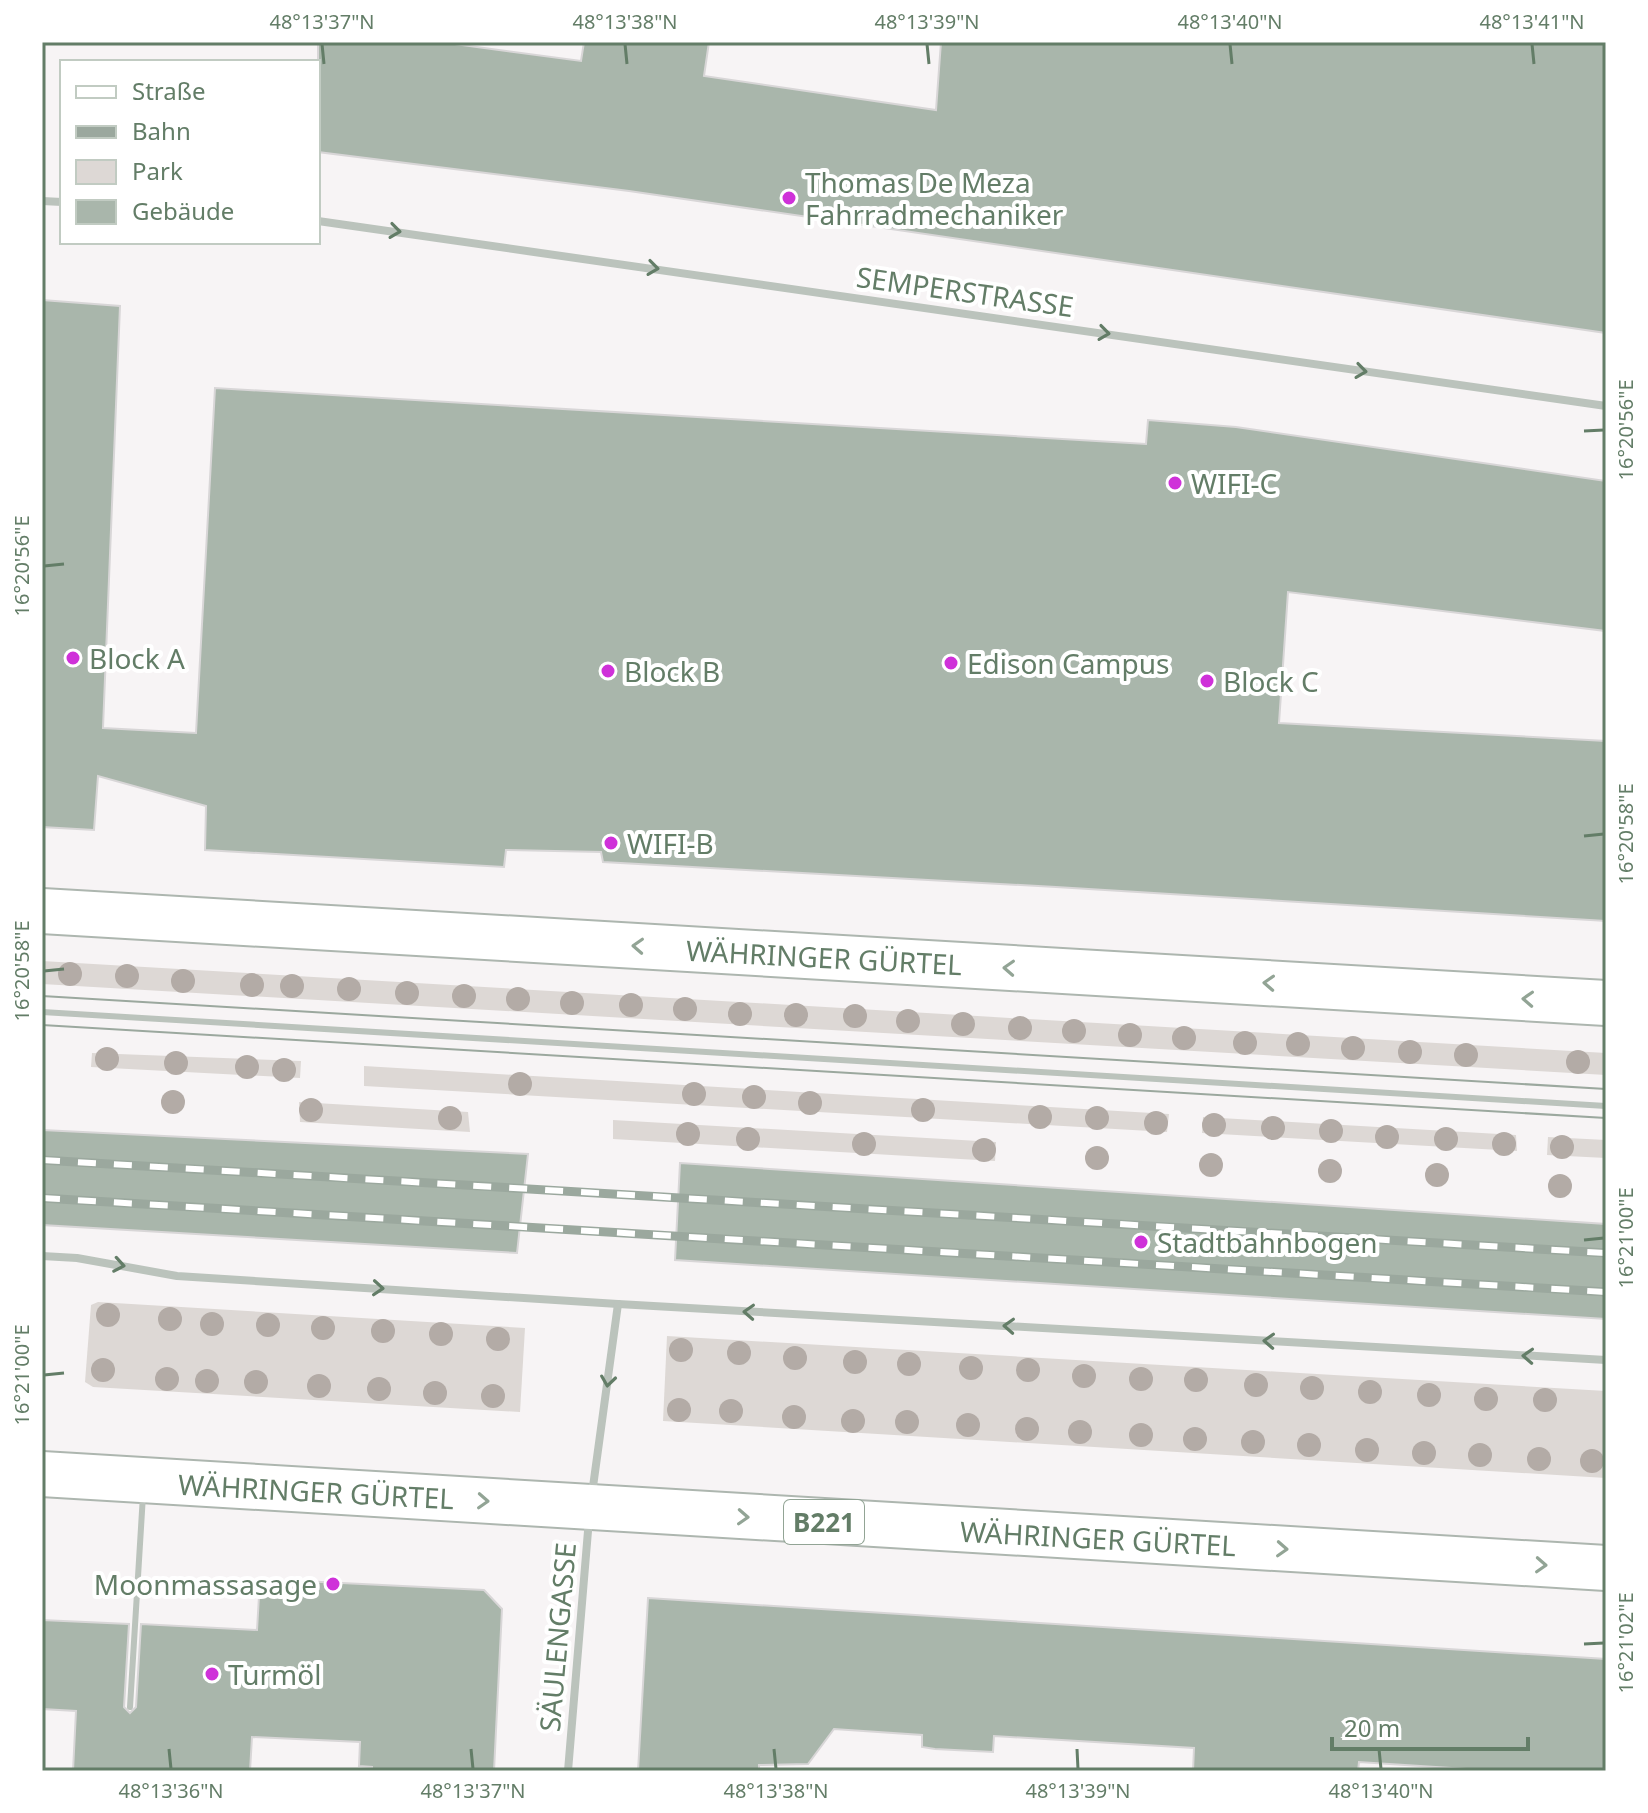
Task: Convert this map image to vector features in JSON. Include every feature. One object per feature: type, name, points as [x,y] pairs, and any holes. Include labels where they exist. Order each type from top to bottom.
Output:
[{"type":"main road","name":"WÄHRINGER GÜRTEL","points":[[42,911],[1606,1003]]},
{"type":"main road","name":"WÄHRINGER GÜRTEL","points":[[42,1474],[1606,1568]]},
{"type":"street","name":"SEMPERSTRASSE","points":[[320,221],[1606,406]]},
{"type":"street","points":[[42,1256],[77,1258],[177,1276],[1606,1360]]},
{"type":"street","points":[[590,1508],[618,1304]]},
{"type":"street","name":"SÄULENGASSE","points":[[568,1771],[590,1508]]},
{"type":"lane","points":[[42,1012],[1606,1106]]},
{"type":"lane","points":[[130,1707],[144,1480]]},
{"type":"green space","points":[[42,961],[1606,1053],[1606,1075],[42,984]]},
{"type":"green space","points":[[92,1053],[301,1061],[300,1078],[91,1067]]},
{"type":"green space","points":[[364,1066],[1169,1114],[1167,1132],[364,1086]]},
{"type":"green space","points":[[299,1102],[468,1112],[470,1132],[300,1122]]},
{"type":"green space","points":[[1203,1117],[1516,1135],[1517,1151],[1202,1133]]},
{"type":"green space","points":[[613,1120],[996,1142],[995,1161],[613,1139]]},
{"type":"green space","points":[[1548,1137],[1606,1140],[1606,1158],[1547,1155]]},
{"type":"green space","points":[[98,1302],[525,1328],[520,1412],[93,1387],[85,1382],[91,1305]]},
{"type":"green space","points":[[667,1336],[1606,1391],[1606,1478],[663,1421]]},
{"type":"building","points":[[318,42],[440,42],[581,61],[584,42],[709,42],[704,76],[936,110],[941,42],[1606,42],[1606,333],[629,191],[320,152]]},
{"type":"building","name":"Block B","points":[[42,300],[120,306],[103,728],[196,733],[215,388],[1146,444],[1148,420],[1236,427],[1606,481],[1606,631],[1288,592],[1279,723],[1606,741],[1606,921],[603,862],[601,852],[506,850],[504,867],[205,850],[206,806],[98,776],[94,830],[42,827]]},
{"type":"building","points":[[42,1130],[528,1154],[517,1253],[42,1225]]},
{"type":"building","name":"Stadtbahnbogen","points":[[680,1163],[1606,1224],[1606,1319],[675,1260]]},
{"type":"building","points":[[260,1579],[484,1590],[502,1609],[494,1771],[372,1771],[372,1767],[359,1766],[360,1742],[252,1737],[250,1771],[73,1771],[76,1711],[42,1709],[42,1620],[129,1624],[124,1707],[130,1713],[136,1707],[141,1624],[257,1630]]},
{"type":"building","points":[[648,1598],[1606,1659],[1606,1771],[1466,1771],[1359,1762],[1358,1771],[1193,1771],[1194,1748],[994,1736],[993,1752],[935,1749],[922,1747],[922,1735],[834,1729],[808,1764],[759,1765],[759,1771],[638,1771]]},
{"type":"tram line","points":[[42,996],[1606,1089]]},
{"type":"tram line","points":[[42,1025],[1606,1118]]},
{"type":"railway","points":[[42,1160],[1606,1253]]},
{"type":"railway","points":[[42,1198],[1606,1292]]},
{"type":"place","name":"Thomas De Meza Fahrradmechaniker","points":[[789,198]]},
{"type":"place","name":"WIFI-C","points":[[1175,483]]},
{"type":"place","name":"Block A","points":[[73,658]]},
{"type":"place","name":"Edison Campus","points":[[951,663]]},
{"type":"place","name":"Block B","points":[[608,671]]},
{"type":"place","name":"Block C","points":[[1207,681]]},
{"type":"place","name":"WIFI-B","points":[[611,843]]},
{"type":"place","name":"Stadtbahnbogen","points":[[1141,1242]]},
{"type":"place","name":"Moonmassasage","points":[[333,1584]]},
{"type":"place","name":"Turmöl","points":[[212,1674]]}]
